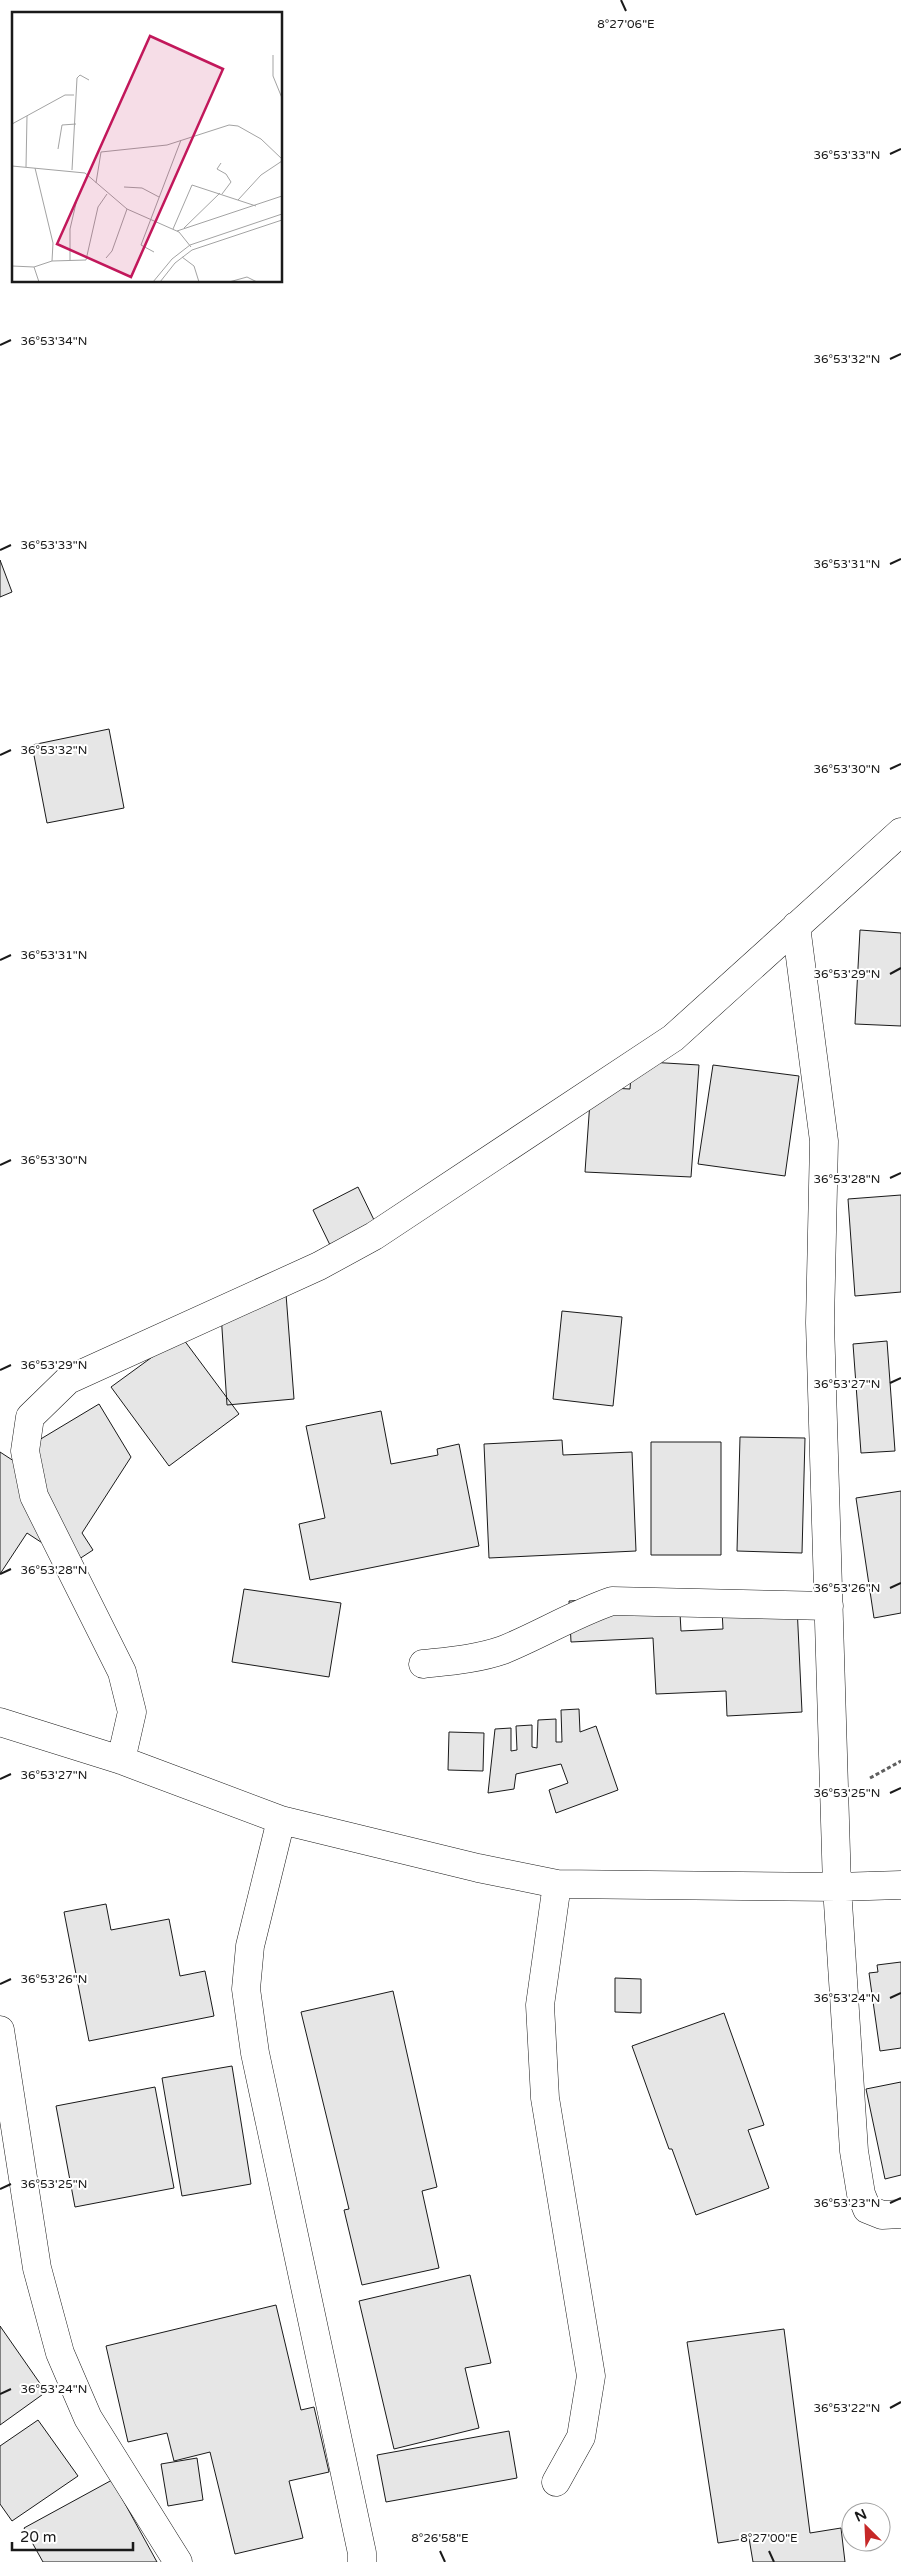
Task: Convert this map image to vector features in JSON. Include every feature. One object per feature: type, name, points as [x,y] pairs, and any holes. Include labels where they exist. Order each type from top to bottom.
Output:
[{"type":"street","points":[[121,1760],[132,1712],[122,1672],[34,1496],[25,1451],[30,1417],[68,1380],[319,1266],[374,1236],[673,1038],[901,832]]},
{"type":"street","points":[[796,926],[824,1141],[820,1323],[837,1887],[854,2151],[864,2204],[874,2214],[901,2214]]},
{"type":"street","points":[[423,1664],[465,1660],[501,1650],[555,1628],[579,1612],[612,1601],[829,1606]]},
{"type":"street","points":[[0,1722],[121,1760],[282,1820],[478,1868],[557,1884],[837,1887],[901,1885]]},
{"type":"street","points":[[282,1820],[250,1946],[246,1988],[255,2053],[362,2553],[362,2562]]},
{"type":"street","points":[[556,2482],[581,2438],[591,2376],[545,2098],[540,2005],[557,1884]]},
{"type":"street","points":[[0,2030],[37,2268],[60,2353],[88,2418],[178,2562]]},
{"type":"building","points":[[0,560],[12,592],[0,597]]},
{"type":"building","points":[[109,729],[124,808],[47,823],[32,745]]},
{"type":"building","points":[[860,930],[901,933],[901,1026],[855,1024]]},
{"type":"building","points":[[632,1061],[699,1065],[691,1177],[585,1172],[591,1087],[630,1089]]},
{"type":"building","points":[[713,1065],[799,1076],[785,1176],[698,1164]]},
{"type":"building","points":[[358,1187],[375,1222],[330,1245],[313,1210]]},
{"type":"building","points":[[901,1195],[901,1292],[855,1296],[848,1199]]},
{"type":"building","points":[[286,1294],[294,1399],[227,1405],[220,1298]]},
{"type":"building","points":[[562,1311],[622,1317],[613,1406],[553,1399]]},
{"type":"building","points":[[181,1336],[239,1414],[169,1466],[111,1387]]},
{"type":"building","points":[[887,1341],[895,1451],[861,1453],[853,1344]]},
{"type":"building","points":[[99,1404],[131,1457],[82,1533],[93,1550],[73,1563],[27,1533],[0,1574],[0,1452],[20,1465],[34,1443]]},
{"type":"building","points":[[381,1411],[391,1464],[438,1455],[437,1449],[459,1444],[479,1546],[310,1580],[299,1524],[325,1518],[306,1426]]},
{"type":"building","points":[[740,1437],[805,1438],[802,1553],[737,1551]]},
{"type":"building","points":[[562,1440],[563,1455],[632,1452],[636,1551],[489,1558],[484,1444]]},
{"type":"building","points":[[651,1442],[721,1442],[721,1555],[651,1555]]},
{"type":"building","points":[[901,1491],[901,1613],[874,1618],[856,1498]]},
{"type":"building","points":[[244,1589],[341,1603],[329,1677],[232,1662]]},
{"type":"building","points":[[679,1595],[681,1631],[723,1629],[722,1610],[797,1606],[802,1712],[727,1716],[726,1691],[656,1694],[653,1638],[571,1642],[569,1601]]},
{"type":"building","points":[[579,1709],[580,1732],[596,1726],[618,1790],[556,1813],[549,1790],[568,1783],[561,1764],[516,1774],[514,1789],[488,1793],[495,1729],[511,1728],[511,1751],[517,1750],[516,1726],[532,1725],[532,1747],[537,1748],[538,1720],[556,1719],[556,1742],[562,1742],[561,1710]]},
{"type":"building","points":[[449,1732],[484,1733],[483,1771],[448,1770]]},
{"type":"building","points":[[106,1904],[111,1930],[169,1919],[180,1976],[205,1971],[214,2016],[89,2041],[64,1912]]},
{"type":"building","points":[[901,1962],[901,2048],[880,2051],[869,1973],[878,1972],[877,1965]]},
{"type":"building","points":[[615,1978],[641,1979],[641,2013],[615,2012]]},
{"type":"building","points":[[393,1991],[437,2187],[422,2191],[439,2268],[362,2285],[344,2210],[349,2209],[301,2012]]},
{"type":"building","points":[[724,2013],[764,2125],[748,2130],[769,2188],[696,2215],[672,2149],[669,2149],[632,2046]]},
{"type":"building","points":[[232,2066],[251,2184],[182,2196],[162,2078]]},
{"type":"building","points":[[901,2082],[901,2175],[885,2179],[866,2089]]},
{"type":"building","points":[[155,2087],[174,2188],[75,2207],[56,2106]]},
{"type":"building","points":[[470,2275],[491,2363],[465,2368],[479,2428],[394,2449],[359,2301]]},
{"type":"building","points":[[276,2305],[301,2410],[314,2407],[329,2472],[289,2481],[303,2538],[235,2554],[210,2452],[174,2461],[167,2433],[128,2442],[106,2346]]},
{"type":"building","points":[[0,2326],[46,2392],[0,2425]]},
{"type":"building","points":[[784,2329],[810,2533],[841,2528],[841,2552],[844,2552],[845,2562],[753,2562],[749,2538],[718,2543],[687,2342]]},
{"type":"building","points":[[38,2420],[78,2476],[12,2521],[0,2504],[0,2446]]},
{"type":"building","points":[[509,2431],[517,2478],[386,2502],[377,2455]]},
{"type":"building","points":[[197,2458],[203,2500],[168,2506],[161,2464]]},
{"type":"building","points":[[112,2480],[157,2562],[43,2562],[24,2528]]}]
